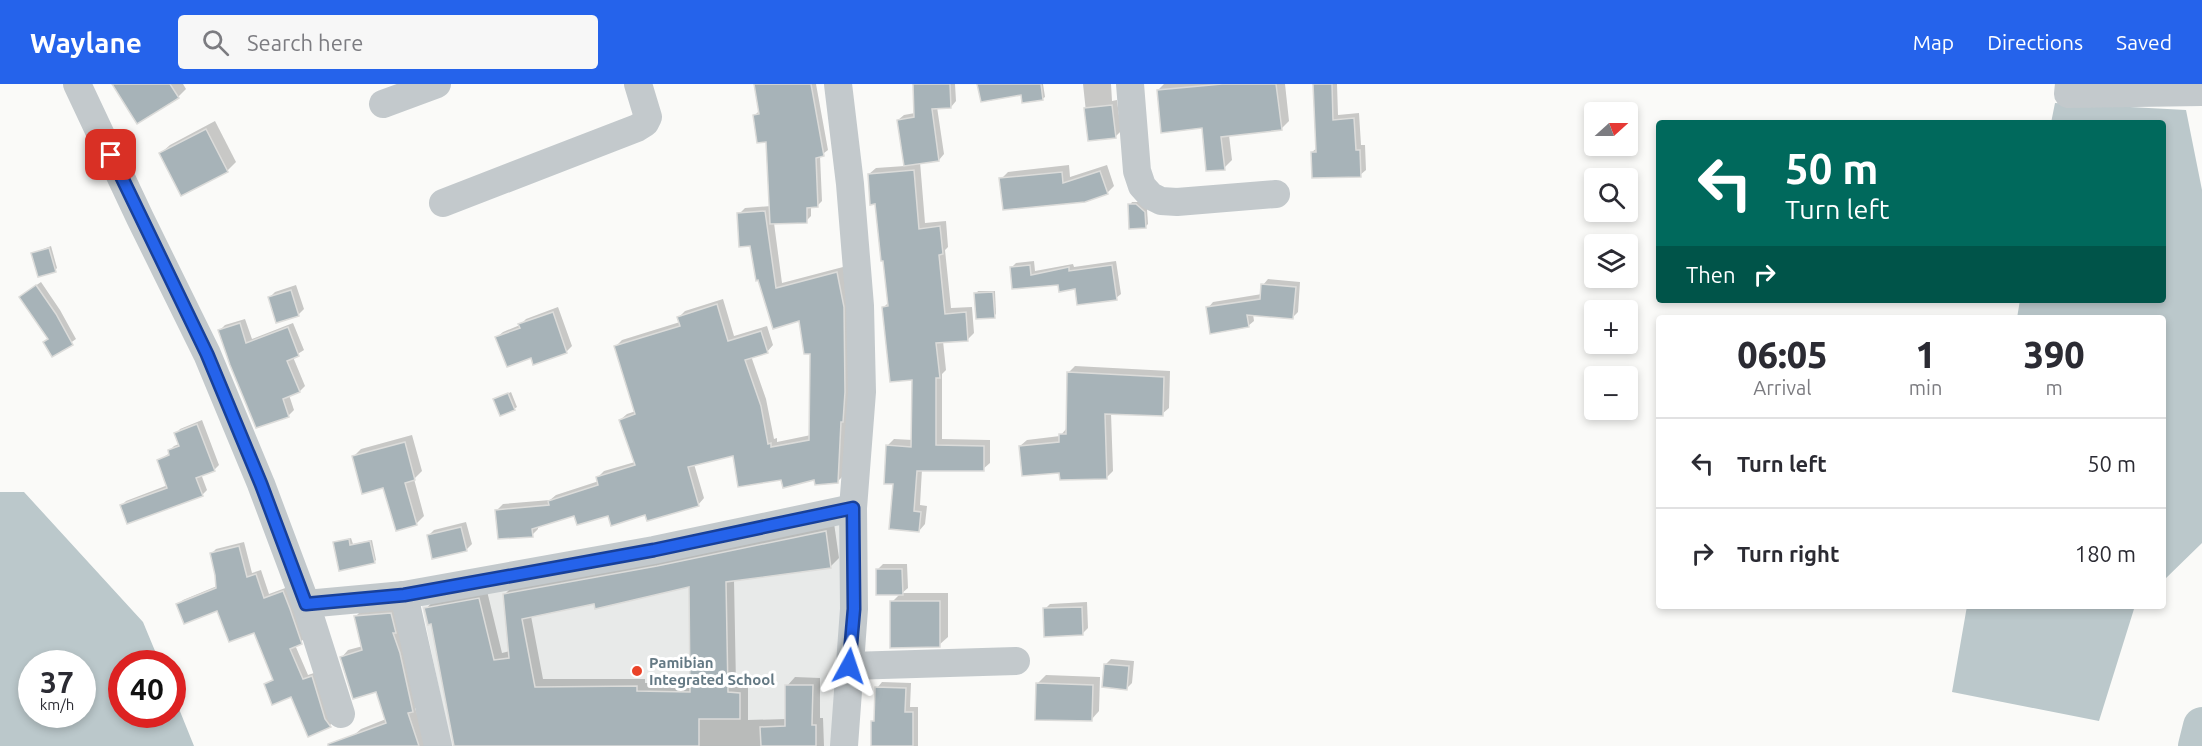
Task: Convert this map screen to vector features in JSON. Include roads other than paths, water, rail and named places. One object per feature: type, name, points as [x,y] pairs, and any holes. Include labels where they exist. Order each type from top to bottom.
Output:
[{"type":"street","points":[[77,84],[207,354],[261,484],[306,604],[341,714]]},
{"type":"street","points":[[383,104],[437,84]]},
{"type":"street","points":[[443,203],[637,128],[648,117],[638,84]]},
{"type":"street","points":[[838,84],[860,306],[862,392],[853,508],[854,609],[844,746]]},
{"type":"street","points":[[1130,84],[1137,171],[1142,186],[1150,196],[1161,201],[1177,202],[1276,194]]},
{"type":"street","points":[[2069,84],[2068,94],[2202,92]]},
{"type":"street","points":[[306,604],[404,595],[654,550],[853,508]]},
{"type":"street","points":[[404,595],[438,746]]},
{"type":"street","points":[[849,666],[1016,661]]},
{"type":"waterway","points":[[2197,746],[2202,726]]},
{"type":"place","name":"Pamibian Integrated School","points":[[637,671]]}]
